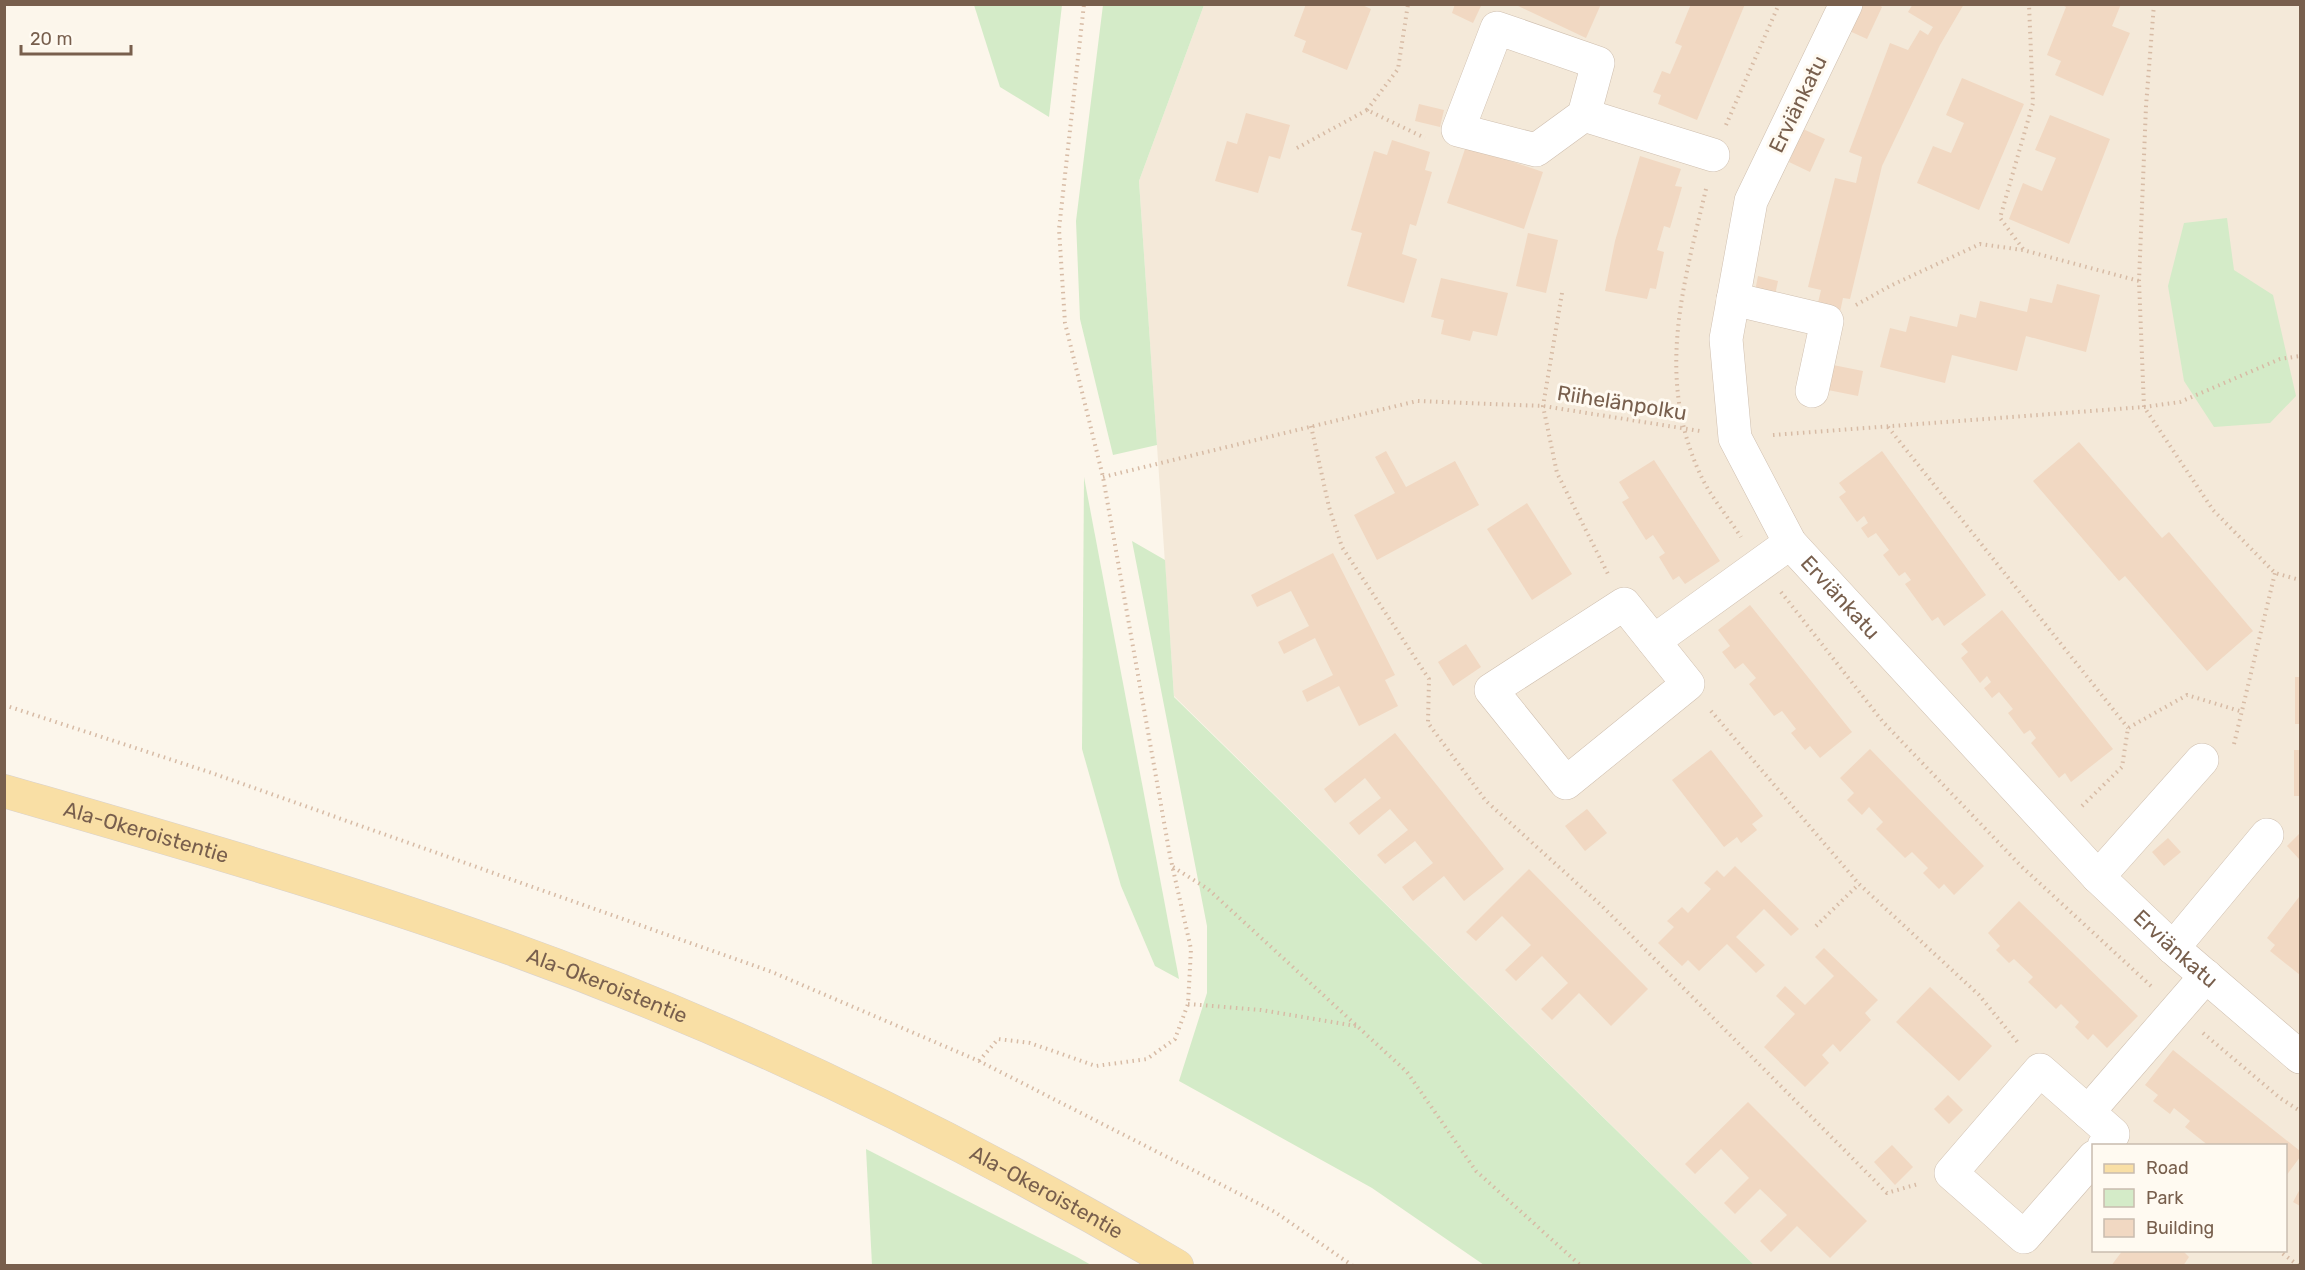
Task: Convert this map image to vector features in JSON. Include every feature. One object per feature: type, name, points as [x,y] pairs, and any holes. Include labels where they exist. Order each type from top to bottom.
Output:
[{"type":"main road","name":"Ala-Okeroistentie","points":[[4,791],[193,846],[416,915],[521,952],[671,1010],[800,1068],[946,1138],[1046,1190],[1177,1266]]},
{"type":"street","name":"Erviänkatu","points":[[1846,4],[1751,201],[1726,339],[1735,438],[1790,543],[2098,876],[2173,948],[2301,1057]]},
{"type":"street","points":[[1497,28],[1598,63],[1584,115],[1536,150],[1458,130],[1497,28]]},
{"type":"street","points":[[1584,115],[1713,155]]},
{"type":"street","points":[[1733,300],[1827,321],[1812,391]]},
{"type":"street","points":[[1654,641],[1790,543]]},
{"type":"street","points":[[1624,604],[1654,641],[1688,684],[1566,783],[1491,690],[1624,604]]},
{"type":"street","points":[[2098,876],[2202,760]]},
{"type":"street","points":[[2173,948],[2266,835]]},
{"type":"street","points":[[2088,1112],[2206,976]]},
{"type":"street","points":[[2092,1159],[2024,1237],[1951,1173],[2040,1070],[2113,1134],[2106,1144]]},
{"type":"path","points":[[979,1061],[998,1039],[1030,1043],[1096,1066],[1147,1059],[1175,1039],[1188,1004],[1191,949],[1173,866],[1103,477],[1065,323],[1059,229],[1084,4]]},
{"type":"path","points":[[1297,148],[1367,110],[1398,69],[1408,4]]},
{"type":"path","points":[[2023,250],[2000,218],[2033,102],[2029,4]]},
{"type":"path","points":[[2154,4],[2146,106],[2139,281],[2144,407],[2213,510],[2274,573],[2301,580]]},
{"type":"path","points":[[1367,110],[1423,138],[1458,130]]},
{"type":"path","points":[[1827,321],[1890,286],[1980,244],[2023,250],[2139,281]]},
{"type":"path","points":[[1562,293],[1543,406],[1557,473],[1624,604]]},
{"type":"path","name":"Riihelänpolku","points":[[1103,477],[1417,401],[1543,406],[1735,438],[2144,407],[2180,402],[2280,359],[2301,356]]},
{"type":"path","points":[[1311,426],[1329,507],[1342,547],[1429,679],[1428,723],[1486,801],[1602,906],[1887,1194],[1951,1173]]},
{"type":"path","points":[[1888,427],[2128,728],[2122,767],[2056,830]]},
{"type":"path","points":[[2202,760],[2233,747],[2274,573]]},
{"type":"path","points":[[1688,684],[1859,884],[1979,995],[2040,1070]]},
{"type":"path","points":[[2128,728],[2187,695],[2243,712]]},
{"type":"path","points":[[4,705],[212,773],[772,972],[979,1061],[1275,1212],[1353,1266]]},
{"type":"path","points":[[1173,866],[1208,889],[1407,1072],[1476,1171],[1581,1266]]},
{"type":"path","points":[[1816,926],[1859,884]]},
{"type":"path","points":[[1188,1004],[1262,1010],[1357,1026]]},
{"type":"path","points":[[2279,1252],[2299,1266]]},
{"type":"shaded area","points":[[1204,5],[2300,5],[2300,1265],[1754,1265],[1174,696],[1139,181]]},
{"type":"green space","points":[[974,5],[1062,5],[1049,117],[1000,87]]},
{"type":"green space","points":[[1103,5],[1204,5],[1139,181],[1157,445],[1113,455],[1080,319],[1076,221]]},
{"type":"green space","points":[[2227,218],[2234,270],[2273,295],[2296,396],[2270,423],[2214,427],[2184,381],[2168,286],[2184,223]]},
{"type":"green space","points":[[1084,477],[1179,979],[1155,966],[1121,886],[1082,749]]},
{"type":"green space","points":[[1132,541],[1165,560],[1174,697],[1754,1265],[1484,1265],[1372,1188],[1179,1081],[1207,993],[1207,926]]},
{"type":"green space","points":[[866,1149],[1077,1257],[1091,1265],[872,1265]]},
{"type":"building","points":[[1306,4],[1360,4],[1371,9],[1347,70],[1302,52],[1306,41],[1294,36]]},
{"type":"building","points":[[1455,4],[1481,6],[1473,23],[1452,13]]},
{"type":"building","points":[[1514,4],[1601,4],[1586,38]]},
{"type":"building","points":[[1691,4],[1745,4],[1697,120],[1658,104],[1661,95],[1653,92],[1662,71],[1670,74],[1682,46],[1675,43]]},
{"type":"building","points":[[1856,4],[1877,4],[1882,7],[1867,39],[1845,29]]},
{"type":"building","points":[[1913,4],[1964,4],[1940,45],[1882,166],[1850,299],[1843,298],[1840,312],[1817,307],[1821,290],[1808,287],[1835,178],[1856,183],[1862,157],[1849,152],[1890,43],[1908,50],[1920,30],[1928,35],[1933,27],[1908,12]]},
{"type":"building","points":[[2060,4],[2121,4],[2112,26],[2130,33],[2103,96],[2055,75],[2061,61],[2047,55],[2066,7]]},
{"type":"building","points":[[1962,78],[2024,104],[1979,210],[1917,183],[1933,146],[1951,153],[1964,123],[1946,115]]},
{"type":"building","points":[[1419,104],[1444,110],[1440,127],[1415,121]]},
{"type":"building","points":[[1246,113],[1290,125],[1280,159],[1269,156],[1258,193],[1215,181],[1227,141],[1237,144]]},
{"type":"building","points":[[2050,115],[2110,139],[2069,244],[2009,219],[2023,183],[2042,191],[2056,158],[2035,150]]},
{"type":"building","points":[[1803,129],[1825,139],[1810,172],[1789,162]]},
{"type":"building","points":[[1392,140],[1430,152],[1425,170],[1432,172],[1416,226],[1410,224],[1402,254],[1417,259],[1404,303],[1347,286],[1362,233],[1351,230],[1374,151],[1387,155]]},
{"type":"building","points":[[1466,146],[1543,172],[1524,229],[1447,203]]},
{"type":"building","points":[[1640,156],[1681,169],[1675,186],[1682,187],[1670,228],[1664,226],[1657,250],[1664,252],[1656,289],[1650,288],[1647,299],[1605,291],[1615,241]]},
{"type":"building","points":[[1528,233],[1558,240],[1546,293],[1516,286]]},
{"type":"building","points":[[1758,276],[1778,281],[1774,300],[1754,296]]},
{"type":"building","points":[[1441,278],[1508,293],[1497,336],[1473,331],[1470,341],[1441,334],[1444,320],[1431,317]]},
{"type":"building","points":[[2057,284],[2100,295],[2086,352],[2026,336],[2017,371],[1952,355],[1945,383],[1880,367],[1890,328],[1906,332],[1910,316],[1957,327],[1960,314],[1976,318],[1980,301],[2027,312],[2030,298],[2052,303]]},
{"type":"building","points":[[1833,365],[1863,371],[1858,396],[1828,390]]},
{"type":"building","points":[[2079,442],[2162,538],[2169,532],[2253,631],[2207,671],[2125,576],[2119,581],[2033,481]]},
{"type":"building","points":[[1386,451],[1406,487],[1455,461],[1479,505],[1377,560],[1354,515],[1395,493],[1375,457]]},
{"type":"building","points":[[1882,451],[1986,595],[1944,626],[1938,617],[1932,621],[1905,584],[1911,580],[1905,572],[1899,576],[1883,555],[1889,550],[1876,533],[1868,538],[1861,528],[1868,523],[1864,516],[1857,522],[1839,497],[1846,492],[1839,483]]},
{"type":"building","points":[[1654,460],[1720,561],[1685,584],[1679,576],[1673,580],[1659,557],[1665,553],[1653,535],[1646,540],[1622,502],[1629,498],[1619,482]]},
{"type":"building","points":[[1527,503],[1572,574],[1532,600],[1487,529]]},
{"type":"building","points":[[1333,553],[1395,675],[1385,680],[1398,706],[1359,726],[1339,686],[1307,702],[1302,691],[1333,675],[1315,638],[1284,654],[1278,642],[1309,626],[1291,591],[1257,607],[1251,595]]},
{"type":"building","points":[[1750,605],[1852,732],[1820,758],[1810,746],[1805,750],[1791,733],[1796,729],[1782,711],[1774,716],[1749,684],[1756,678],[1743,663],[1735,669],[1722,652],[1730,646],[1718,630]]},
{"type":"building","points":[[2002,610],[2113,749],[2071,782],[2065,773],[2059,778],[2031,743],[2036,738],[2030,730],[2024,734],[2008,713],[2013,709],[1999,692],[1992,698],[1984,688],[1991,682],[1987,676],[1980,683],[1961,658],[1968,652],[1961,644]]},
{"type":"building","points":[[1466,644],[1481,667],[1453,686],[1438,662]]},
{"type":"building","points":[[2295,677],[2300,677],[2300,724],[2295,724]]},
{"type":"building","points":[[1395,733],[1504,869],[1464,901],[1444,876],[1413,901],[1402,887],[1433,863],[1415,841],[1385,864],[1377,855],[1408,830],[1390,809],[1359,835],[1349,823],[1381,798],[1365,778],[1335,803],[1324,789]]},
{"type":"building","points":[[1870,749],[1984,866],[1954,895],[1944,884],[1939,889],[1923,873],[1928,868],[1912,852],[1905,858],[1876,829],[1883,822],[1869,807],[1862,815],[1847,800],[1854,793],[1840,778]]},
{"type":"building","points":[[1711,750],[1763,816],[1752,824],[1757,830],[1741,843],[1737,837],[1724,847],[1672,780]]},
{"type":"building","points":[[2294,750],[2300,750],[2300,796],[2294,796]]},
{"type":"building","points":[[1587,809],[1607,833],[1585,851],[1565,826]]},
{"type":"building","points":[[2300,833],[2300,860],[2287,846]]},
{"type":"building","points":[[2168,838],[2181,852],[2164,866],[2152,852]]},
{"type":"building","points":[[1735,866],[1799,929],[1791,936],[1764,909],[1736,937],[1765,965],[1756,973],[1727,944],[1699,971],[1688,960],[1682,966],[1658,943],[1674,927],[1667,921],[1682,907],[1688,913],[1711,889],[1704,883],[1717,870],[1724,877]]},
{"type":"building","points":[[1529,869],[1648,989],[1611,1026],[1579,993],[1552,1020],[1541,1009],[1568,983],[1542,956],[1516,981],[1505,970],[1531,945],[1502,916],[1476,941],[1466,932]]},
{"type":"building","points":[[2299,897],[2300,975],[2270,951],[2275,945],[2267,938]]},
{"type":"building","points":[[2019,901],[2138,1016],[2107,1048],[2093,1034],[2088,1040],[2075,1027],[2079,1022],[2061,1004],[2056,1009],[2028,982],[2033,977],[2014,959],[2009,963],[1996,950],[2000,946],[1988,933]]},
{"type":"building","points":[[1824,948],[1878,1000],[1865,1013],[1871,1020],[1840,1052],[1833,1044],[1822,1055],[1829,1063],[1805,1087],[1764,1047],[1795,1014],[1776,996],[1785,986],[1805,1005],[1834,976],[1815,957]]},
{"type":"building","points":[[1930,987],[1992,1046],[1959,1081],[1896,1022]]},
{"type":"building","points":[[2173,1050],[2300,1151],[2300,1157],[2287,1175],[2287,1144],[2206,1144],[2185,1127],[2190,1121],[2174,1108],[2170,1114],[2153,1101],[2158,1095],[2145,1085]]},
{"type":"building","points":[[1948,1095],[1963,1110],[1949,1124],[1934,1109]]},
{"type":"building","points":[[1748,1102],[1867,1221],[1830,1258],[1797,1226],[1771,1252],[1760,1241],[1787,1215],[1760,1189],[1735,1214],[1724,1203],[1749,1178],[1721,1149],[1695,1174],[1685,1164]]},
{"type":"building","points":[[1892,1145],[1913,1167],[1895,1185],[1874,1162]]},
{"type":"building","points":[[2300,1189],[2300,1206],[2293,1202]]},
{"type":"building","points":[[2122,1252],[2184,1252],[2189,1257],[2183,1266],[2111,1266]]}]
